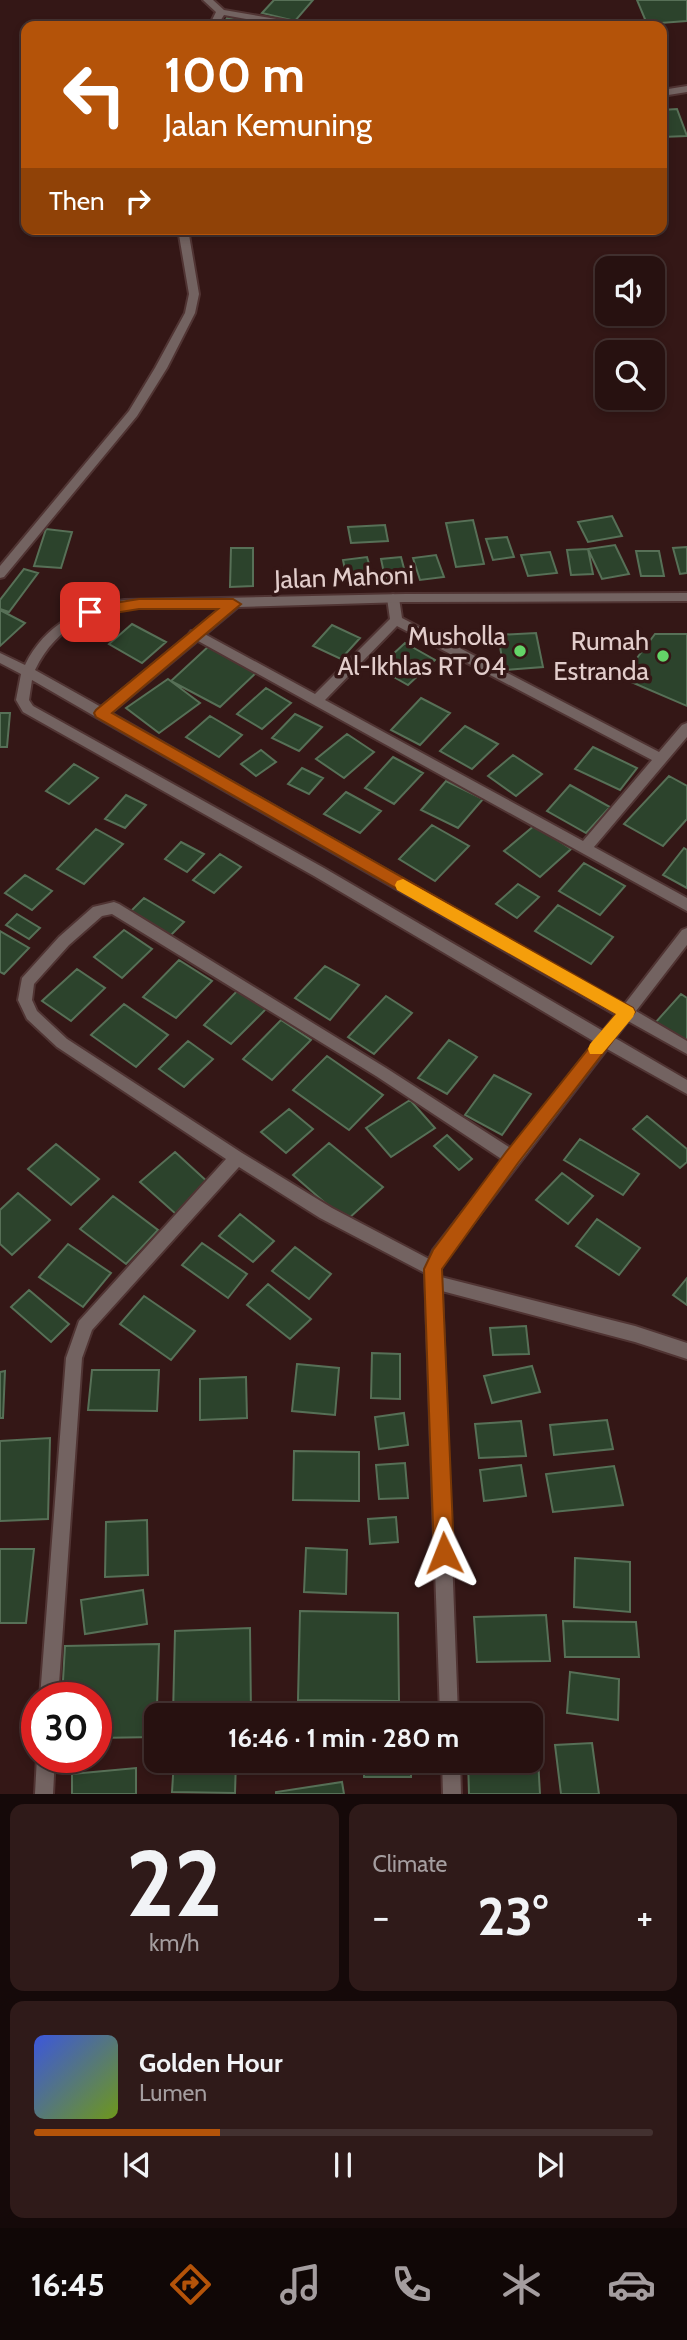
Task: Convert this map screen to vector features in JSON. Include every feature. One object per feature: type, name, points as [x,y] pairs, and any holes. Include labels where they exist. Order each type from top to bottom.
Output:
[{"type":"street","points":[[208,0],[220,12],[271,21]]},
{"type":"street","points":[[216,21],[220,12]]},
{"type":"street","points":[[667,92],[687,89]]},
{"type":"street","points":[[0,574],[133,413],[161,368],[190,313],[194,294],[184,235]]},
{"type":"street","name":"Jalan Mahoni","points":[[27,671],[62,627],[90,612],[139,604],[233,604],[393,598],[687,597]]},
{"type":"street","points":[[393,598],[396,620]]},
{"type":"street","points":[[101,713],[233,604]]},
{"type":"street","points":[[316,701],[396,620]]},
{"type":"street","points":[[396,620],[660,758]]},
{"type":"street","points":[[195,634],[687,905]]},
{"type":"street","points":[[0,658],[687,1048]]},
{"type":"street","points":[[27,671],[22,701],[28,709],[319,872],[687,1088]]},
{"type":"street","points":[[584,849],[687,728]]},
{"type":"street","points":[[512,1157],[381,1072],[114,908],[102,908],[64,941],[27,982],[25,1000],[32,1016],[62,1043],[237,1158],[434,1276],[687,1351]]},
{"type":"street","points":[[449,1703],[434,1276],[439,1255],[512,1157],[687,934]]},
{"type":"street","points":[[50,1682],[74,1358],[79,1339],[85,1325],[237,1158]]},
{"type":"street","points":[[44,1794],[45,1773]]},
{"type":"street","points":[[451,1773],[452,1794]]},
{"type":"building","points":[[274,0],[313,0],[295,21],[262,13]]},
{"type":"building","points":[[637,0],[687,0],[687,21],[646,21]]},
{"type":"building","points":[[677,109],[687,136],[667,137],[667,110]]},
{"type":"building","points":[[612,516],[622,536],[588,542],[578,522]]},
{"type":"building","points":[[473,520],[484,564],[456,567],[446,523]]},
{"type":"building","points":[[385,525],[388,541],[351,543],[348,527]]},
{"type":"building","points":[[46,529],[72,532],[61,568],[34,566]]},
{"type":"building","points":[[507,537],[514,557],[493,560],[486,539]]},
{"type":"building","points":[[615,545],[629,574],[602,579],[588,549]]},
{"type":"building","points":[[687,547],[687,573],[680,574],[673,548]]},
{"type":"building","points":[[231,548],[253,548],[253,586],[230,587]]},
{"type":"building","points":[[588,549],[593,574],[571,575],[567,550]]},
{"type":"building","points":[[636,551],[659,551],[664,576],[641,576]]},
{"type":"building","points":[[550,552],[557,573],[528,576],[521,555]]},
{"type":"building","points":[[436,555],[444,577],[420,580],[413,558]]},
{"type":"building","points":[[367,557],[374,581],[348,584],[343,560]]},
{"type":"building","points":[[401,557],[406,576],[385,578],[381,559]]},
{"type":"building","points":[[24,569],[38,573],[9,612],[0,609],[0,600]]},
{"type":"building","points":[[0,610],[25,623],[0,646]]},
{"type":"building","points":[[132,624],[166,642],[142,663],[109,644]]},
{"type":"building","points":[[332,625],[360,638],[341,659],[313,646]]},
{"type":"building","name":"Musholla Al-Ikhlas RT 04","points":[[536,633],[543,667],[504,670],[498,635]]},
{"type":"building","name":"Rumah Estranda","points":[[655,634],[687,634],[687,706],[622,678]]},
{"type":"building","points":[[405,643],[435,660],[408,685],[378,668]]},
{"type":"building","points":[[210,645],[258,671],[220,707],[171,681]]},
{"type":"building","points":[[168,679],[200,703],[159,733],[126,708]]},
{"type":"building","points":[[266,688],[291,703],[262,729],[237,714]]},
{"type":"building","points":[[421,698],[450,713],[420,745],[391,730]]},
{"type":"building","points":[[0,713],[10,713],[7,747],[0,747]]},
{"type":"building","points":[[295,714],[322,727],[299,751],[272,738]]},
{"type":"building","points":[[210,716],[242,735],[219,757],[186,737]]},
{"type":"building","points":[[465,726],[498,744],[472,769],[440,751]]},
{"type":"building","points":[[347,734],[374,752],[344,778],[316,759]]},
{"type":"building","points":[[593,747],[637,768],[620,790],[575,769]]},
{"type":"building","points":[[261,750],[276,762],[256,776],[241,764]]},
{"type":"building","points":[[513,755],[542,774],[516,796],[488,776]]},
{"type":"building","points":[[393,757],[423,773],[394,804],[365,788]]},
{"type":"building","points":[[74,764],[98,778],[69,804],[46,791]]},
{"type":"building","points":[[302,768],[323,778],[309,794],[288,784]]},
{"type":"building","points":[[669,776],[687,786],[687,819],[663,846],[624,824]]},
{"type":"building","points":[[446,781],[483,799],[458,828],[421,810]]},
{"type":"building","points":[[570,785],[610,807],[586,833],[547,811]]},
{"type":"building","points":[[346,792],[381,811],[360,833],[324,814]]},
{"type":"building","points":[[126,795],[146,805],[125,828],[105,819]]},
{"type":"building","points":[[432,825],[469,846],[435,881],[399,859]]},
{"type":"building","points":[[535,825],[571,849],[540,877],[504,851]]},
{"type":"building","points":[[96,829],[123,844],[84,884],[57,869]]},
{"type":"building","points":[[181,842],[204,854],[187,872],[165,859]]},
{"type":"building","points":[[684,848],[687,850],[687,888],[663,875]]},
{"type":"building","points":[[220,854],[241,867],[214,893],[193,880]]},
{"type":"building","points":[[584,863],[625,886],[600,915],[559,891]]},
{"type":"building","points":[[25,875],[52,891],[32,910],[5,893]]},
{"type":"building","points":[[518,884],[539,897],[517,918],[496,904]]},
{"type":"building","points":[[144,898],[184,922],[167,939],[127,915]]},
{"type":"building","points":[[558,905],[613,937],[591,964],[535,931]]},
{"type":"building","points":[[17,914],[40,928],[29,939],[6,925]]},
{"type":"building","points":[[124,930],[152,949],[122,978],[94,957]]},
{"type":"building","points":[[0,931],[29,948],[4,974],[0,972]]},
{"type":"building","points":[[179,960],[212,981],[176,1018],[143,997]]},
{"type":"building","points":[[325,966],[359,985],[330,1020],[295,998]]},
{"type":"building","points":[[77,969],[105,988],[71,1021],[42,1001]]},
{"type":"building","points":[[239,989],[267,1008],[231,1044],[204,1025]]},
{"type":"building","points":[[681,994],[687,998],[687,1044],[655,1023]]},
{"type":"building","points":[[386,996],[412,1013],[374,1054],[348,1037]]},
{"type":"building","points":[[124,1004],[168,1035],[136,1067],[91,1035]]},
{"type":"building","points":[[281,1020],[311,1040],[272,1080],[243,1059]]},
{"type":"building","points":[[449,1040],[477,1057],[447,1094],[418,1078]]},
{"type":"building","points":[[188,1041],[213,1059],[184,1087],[159,1069]]},
{"type":"building","points":[[327,1056],[383,1095],[349,1130],[293,1090]]},
{"type":"building","points":[[494,1075],[531,1094],[502,1135],[465,1115]]},
{"type":"building","points":[[410,1100],[435,1128],[391,1157],[366,1128]]},
{"type":"building","points":[[289,1109],[313,1129],[286,1153],[261,1132]]},
{"type":"building","points":[[647,1116],[687,1149],[687,1162],[680,1168],[633,1129]]},
{"type":"building","points":[[447,1135],[472,1159],[459,1170],[434,1146]]},
{"type":"building","points":[[580,1139],[639,1174],[623,1195],[564,1160]]},
{"type":"building","points":[[329,1143],[383,1187],[346,1221],[293,1175]]},
{"type":"building","points":[[56,1144],[99,1179],[71,1205],[28,1169]]},
{"type":"building","points":[[175,1152],[211,1185],[177,1215],[140,1182]]},
{"type":"building","points":[[562,1173],[593,1196],[568,1224],[536,1200]]},
{"type":"building","points":[[18,1193],[50,1220],[12,1255],[0,1244],[0,1210]]},
{"type":"building","points":[[113,1196],[158,1230],[126,1264],[80,1229]]},
{"type":"building","points":[[240,1214],[274,1241],[253,1262],[219,1236]]},
{"type":"building","points":[[597,1219],[640,1248],[619,1275],[576,1246]]},
{"type":"building","points":[[202,1243],[247,1274],[228,1298],[182,1265]]},
{"type":"building","points":[[68,1244],[111,1273],[83,1307],[39,1277]]},
{"type":"building","points":[[295,1247],[331,1274],[309,1299],[272,1271]]},
{"type":"building","points":[[687,1278],[687,1305],[673,1295]]},
{"type":"building","points":[[268,1284],[311,1319],[290,1339],[247,1305]]},
{"type":"building","points":[[29,1290],[69,1324],[51,1342],[11,1307]]},
{"type":"building","points":[[144,1296],[195,1331],[171,1360],[120,1324]]},
{"type":"building","points":[[526,1326],[529,1354],[493,1355],[490,1328]]},
{"type":"building","points":[[372,1353],[400,1354],[400,1399],[371,1398]]},
{"type":"building","points":[[297,1364],[339,1368],[335,1415],[292,1411]]},
{"type":"building","points":[[532,1366],[540,1392],[492,1403],[484,1376]]},
{"type":"building","points":[[92,1370],[159,1370],[157,1411],[88,1410]]},
{"type":"building","points":[[5,1371],[3,1418],[0,1418],[0,1372]]},
{"type":"building","points":[[246,1377],[247,1418],[200,1420],[200,1379]]},
{"type":"building","points":[[404,1413],[408,1445],[379,1449],[375,1417]]},
{"type":"building","points":[[607,1420],[613,1449],[554,1455],[550,1425]]},
{"type":"building","points":[[521,1421],[526,1456],[479,1458],[475,1424]]},
{"type":"building","points":[[50,1438],[48,1519],[0,1521],[0,1441]]},
{"type":"building","points":[[294,1451],[359,1452],[359,1501],[293,1500]]},
{"type":"building","points":[[405,1463],[408,1498],[379,1499],[376,1465]]},
{"type":"building","points":[[521,1465],[526,1496],[484,1501],[480,1470]]},
{"type":"building","points":[[614,1466],[623,1505],[553,1512],[546,1474]]},
{"type":"building","points":[[396,1517],[398,1542],[370,1544],[368,1519]]},
{"type":"building","points":[[147,1520],[148,1575],[105,1577],[106,1522]]},
{"type":"building","points":[[306,1548],[347,1550],[346,1594],[304,1592]]},
{"type":"building","points":[[0,1549],[34,1549],[26,1623],[0,1623]]},
{"type":"building","points":[[575,1558],[630,1562],[630,1612],[574,1607]]},
{"type":"building","points":[[143,1590],[147,1624],[85,1634],[81,1600]]},
{"type":"building","points":[[300,1611],[398,1613],[399,1701],[298,1700]]},
{"type":"building","points":[[546,1615],[550,1661],[477,1662],[474,1617]]},
{"type":"building","points":[[563,1621],[636,1622],[639,1657],[565,1657]]},
{"type":"building","points":[[250,1628],[251,1703],[173,1703],[175,1631]]},
{"type":"building","points":[[159,1644],[157,1703],[144,1703],[144,1737],[112,1738],[112,1682],[63,1682],[65,1646]]},
{"type":"building","points":[[570,1672],[619,1679],[618,1720],[567,1713]]},
{"type":"building","points":[[592,1743],[599,1794],[561,1794],[555,1745]]},
{"type":"building","points":[[136,1768],[136,1794],[72,1794],[72,1774],[112,1773],[112,1770]]},
{"type":"building","points":[[173,1773],[236,1773],[235,1793],[172,1792]]},
{"type":"building","points":[[364,1773],[411,1773],[411,1777],[364,1777]]},
{"type":"building","points":[[468,1773],[539,1773],[540,1794],[469,1794]]},
{"type":"building","points":[[342,1782],[344,1794],[276,1794],[276,1792]]},
{"type":"slow traffic","points":[[403,885],[627,1012],[596,1049]]},
{"type":"place","name":"Musholla Al-Ikhlas RT 04","points":[[520,651]]},
{"type":"place","name":"Rumah Estranda","points":[[663,656]]},
{"type":"route","points":[[90,612],[139,604],[233,604],[101,713],[627,1012],[512,1157],[439,1255],[433,1269],[444,1553]]}]
